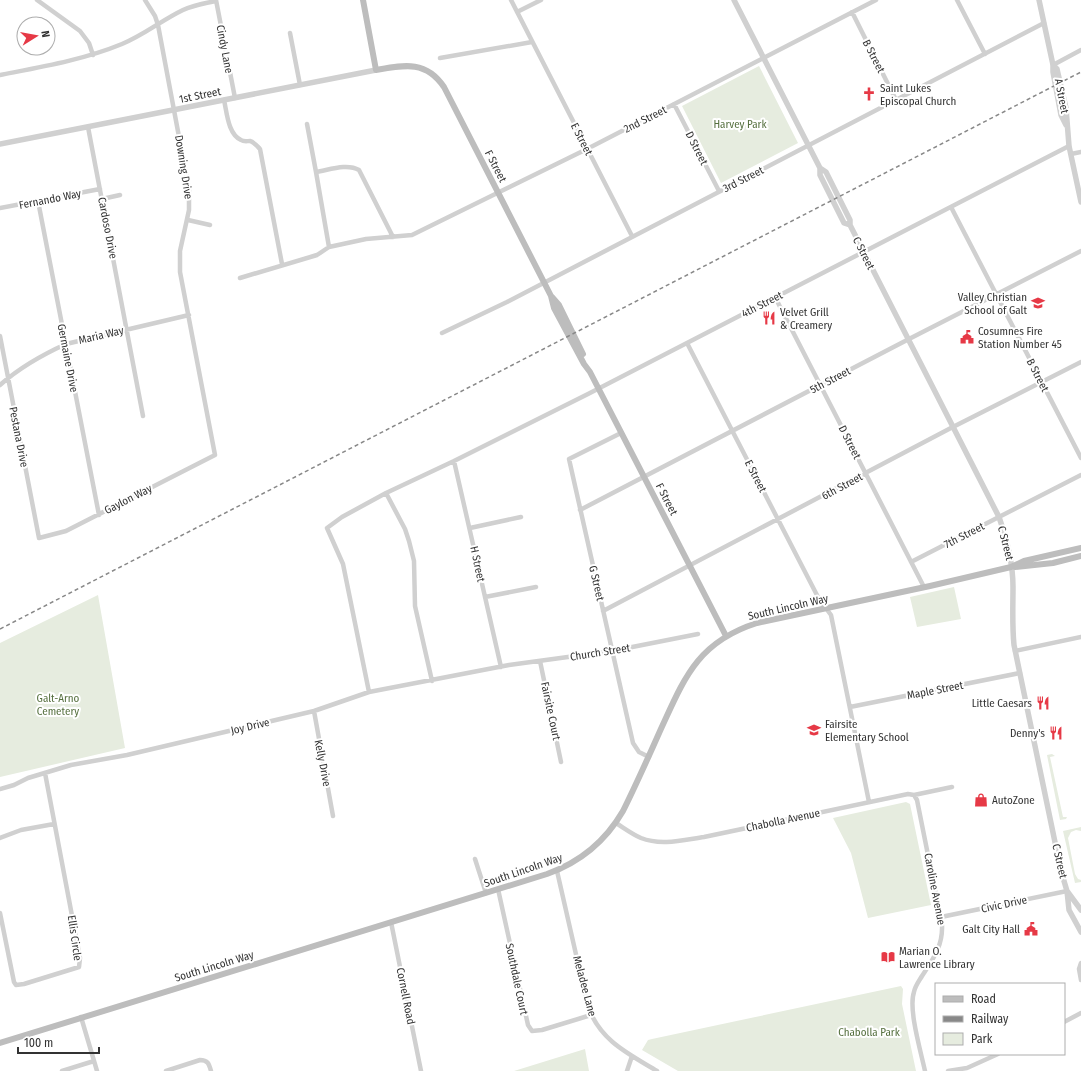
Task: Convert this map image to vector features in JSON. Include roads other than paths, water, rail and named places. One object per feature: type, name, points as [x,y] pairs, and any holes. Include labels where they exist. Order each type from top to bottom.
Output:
[{"type":"main road","points":[[363,0],[376,70]]},
{"type":"main road","name":"F Street","points":[[404,66],[411,65],[426,70],[440,81],[551,296],[559,305],[587,362],[598,389],[726,636]]},
{"type":"main road","name":"1st Street","points":[[376,70],[404,66]]},
{"type":"main road","name":"South Lincoln Way","points":[[1011,567],[1024,561],[1081,548]]},
{"type":"main road","name":"South Lincoln Way","points":[[0,1043],[557,871],[578,860],[599,844],[616,823],[688,674],[704,653],[726,636],[745,626],[1011,567],[1053,563],[1081,556]]},
{"type":"street","points":[[37,0],[80,31],[89,43],[93,55]]},
{"type":"street","name":"Downing Drive","points":[[145,0],[155,16],[158,26],[189,190],[190,200],[188,220],[181,240],[179,262],[216,454]]},
{"type":"street","name":"E Street","points":[[510,0],[632,236]]},
{"type":"street","points":[[517,12],[541,0]]},
{"type":"street","name":"C Street","points":[[734,0],[820,168],[826,172],[850,220],[850,225],[999,517],[1008,545],[1011,567],[1013,586],[1012,632],[1015,651],[1061,871],[1067,891],[1069,910],[1081,932]]},
{"type":"street","name":"2nd Street","points":[[393,237],[412,235],[587,149],[876,0]]},
{"type":"street","points":[[957,0],[985,54]]},
{"type":"street","name":"A Street","points":[[1039,0],[1053,65],[1057,69],[1066,108],[1069,146],[1081,202]]},
{"type":"street","points":[[0,75],[93,55],[124,44],[158,26],[185,9],[216,1]]},
{"type":"street","name":"Cindy Lane","points":[[216,1],[235,98]]},
{"type":"street","name":"B Street","points":[[852,12],[896,100]]},
{"type":"street","name":"3rd Street","points":[[442,334],[1044,23]]},
{"type":"street","points":[[290,33],[300,86]]},
{"type":"street","points":[[440,58],[532,42]]},
{"type":"street","points":[[1053,65],[1081,50]]},
{"type":"street","name":"1st Street","points":[[0,144],[376,70]]},
{"type":"street","points":[[224,100],[229,123],[237,138],[243,141],[252,141],[260,149],[282,264]]},
{"type":"street","name":"D Street","points":[[674,104],[719,191]]},
{"type":"street","points":[[307,124],[329,247]]},
{"type":"street","name":"Cardoso Drive","points":[[88,127],[143,416]]},
{"type":"street","name":"4th Street","points":[[369,692],[343,564],[327,528],[342,517],[386,493],[454,461],[598,389],[1069,146]]},
{"type":"street","points":[[1071,154],[1081,152]]},
{"type":"street","points":[[240,278],[282,264],[317,255],[329,247],[366,239],[393,237],[359,170],[354,167],[347,167],[316,172]]},
{"type":"street","name":"Fernando Way","points":[[0,208],[100,189]]},
{"type":"street","points":[[102,199],[120,195]]},
{"type":"street","name":"Germaine Drive","points":[[38,201],[99,515]]},
{"type":"street","name":"B Street","points":[[951,207],[1081,458]]},
{"type":"street","points":[[188,220],[210,225]]},
{"type":"street","name":"5th Street","points":[[580,510],[909,339],[1081,252]]},
{"type":"street","name":"D Street","points":[[775,297],[924,587]]},
{"type":"street","name":"Maria Way","points":[[0,385],[8,377],[56,348],[66,344],[189,316]]},
{"type":"street","name":"Pestana Drive","points":[[0,336],[38,538]]},
{"type":"street","name":"E Street","points":[[687,343],[819,599],[826,608]]},
{"type":"street","name":"6th Street","points":[[603,611],[1081,362]]},
{"type":"street","name":"G Street","points":[[621,433],[569,459],[633,743],[639,752],[649,757]]},
{"type":"street","name":"Gaylon Way","points":[[38,538],[66,531],[216,454]]},
{"type":"street","name":"H Street","points":[[454,461],[501,667]]},
{"type":"street","name":"7th Street","points":[[911,562],[1081,476]]},
{"type":"street","points":[[386,493],[404,529],[414,561],[415,606],[432,681]]},
{"type":"street","points":[[470,528],[521,517]]},
{"type":"street","points":[[485,597],[536,587]]},
{"type":"street","points":[[826,608],[831,615],[869,802]]},
{"type":"street","name":"Church Street","points":[[501,667],[612,651],[698,634]]},
{"type":"street","points":[[1015,651],[1081,637]]},
{"type":"street","name":"Fairsite Court","points":[[540,661],[562,762]]},
{"type":"street","name":"Joy Drive","points":[[0,789],[14,785],[28,778],[72,765],[127,755],[314,711],[369,692],[501,667]]},
{"type":"street","name":"Maple Street","points":[[850,707],[1020,672]]},
{"type":"street","name":"Kelly Drive","points":[[314,711],[333,816]]},
{"type":"street","name":"Ellis Circle","points":[[0,913],[14,982],[16,985],[24,984],[79,967],[80,958],[45,773]]},
{"type":"street","name":"Chabolla Avenue","points":[[616,823],[646,840],[662,842],[673,841],[908,794],[914,795],[952,786]]},
{"type":"street","name":"Caroline Avenue","points":[[914,795],[917,800],[942,925],[941,942],[935,956],[916,986],[912,999],[912,1010],[925,1071]]},
{"type":"street","points":[[0,838],[21,830],[54,824]]},
{"type":"street","points":[[475,859],[486,893]]},
{"type":"street","name":"Meladee Lane","points":[[557,871],[591,1015],[596,1025],[609,1040],[657,1071]]},
{"type":"street","name":"Southdale Court","points":[[498,889],[528,1025],[532,1031],[542,1030],[591,1015]]},
{"type":"street","name":"C Street","points":[[1067,891],[1081,910]]},
{"type":"street","name":"Civic Drive","points":[[941,917],[1067,891]]},
{"type":"street","name":"Cornell Road","points":[[391,922],[421,1071]]},
{"type":"street","points":[[1081,963],[1079,969],[1081,980]]},
{"type":"street","points":[[1065,1021],[1081,1013]]},
{"type":"street","points":[[81,1017],[97,1071]]},
{"type":"street","points":[[948,1071],[966,1068],[996,1055]]},
{"type":"street","points":[[627,1071],[632,1056]]},
{"type":"street","points":[[166,1071],[200,1060],[205,1060],[211,1071]]},
{"type":"street","points":[[62,1071],[94,1061]]},
{"type":"railway","points":[[0,629],[1081,72]]},
{"type":"place","name":"Saint Lukes Episcopal Church","points":[[869,94]]},
{"type":"place","name":"Valley Christian School of Galt","points":[[1038,303]]},
{"type":"place","name":"Velvet Grill & Creamery","points":[[769,318]]},
{"type":"place","name":"Cosumnes Fire Station Number 45","points":[[967,337]]},
{"type":"place","name":"Little Caesars","points":[[1043,703]]},
{"type":"place","name":"Fairsite Elementary School","points":[[814,730]]},
{"type":"place","name":"Denny's","points":[[1056,733]]},
{"type":"place","name":"AutoZone","points":[[981,800]]},
{"type":"place","name":"Galt City Hall","points":[[1031,929]]},
{"type":"place","name":"Marian O. Lawrence Library","points":[[888,957]]},
{"type":"park label","name":"Harvey Park","points":[[740,124]]},
{"type":"park label","name":"Galt-Arno Cemetery","points":[[58,704]]},
{"type":"park label","name":"Chabolla Park","points":[[869,1032]]}]
